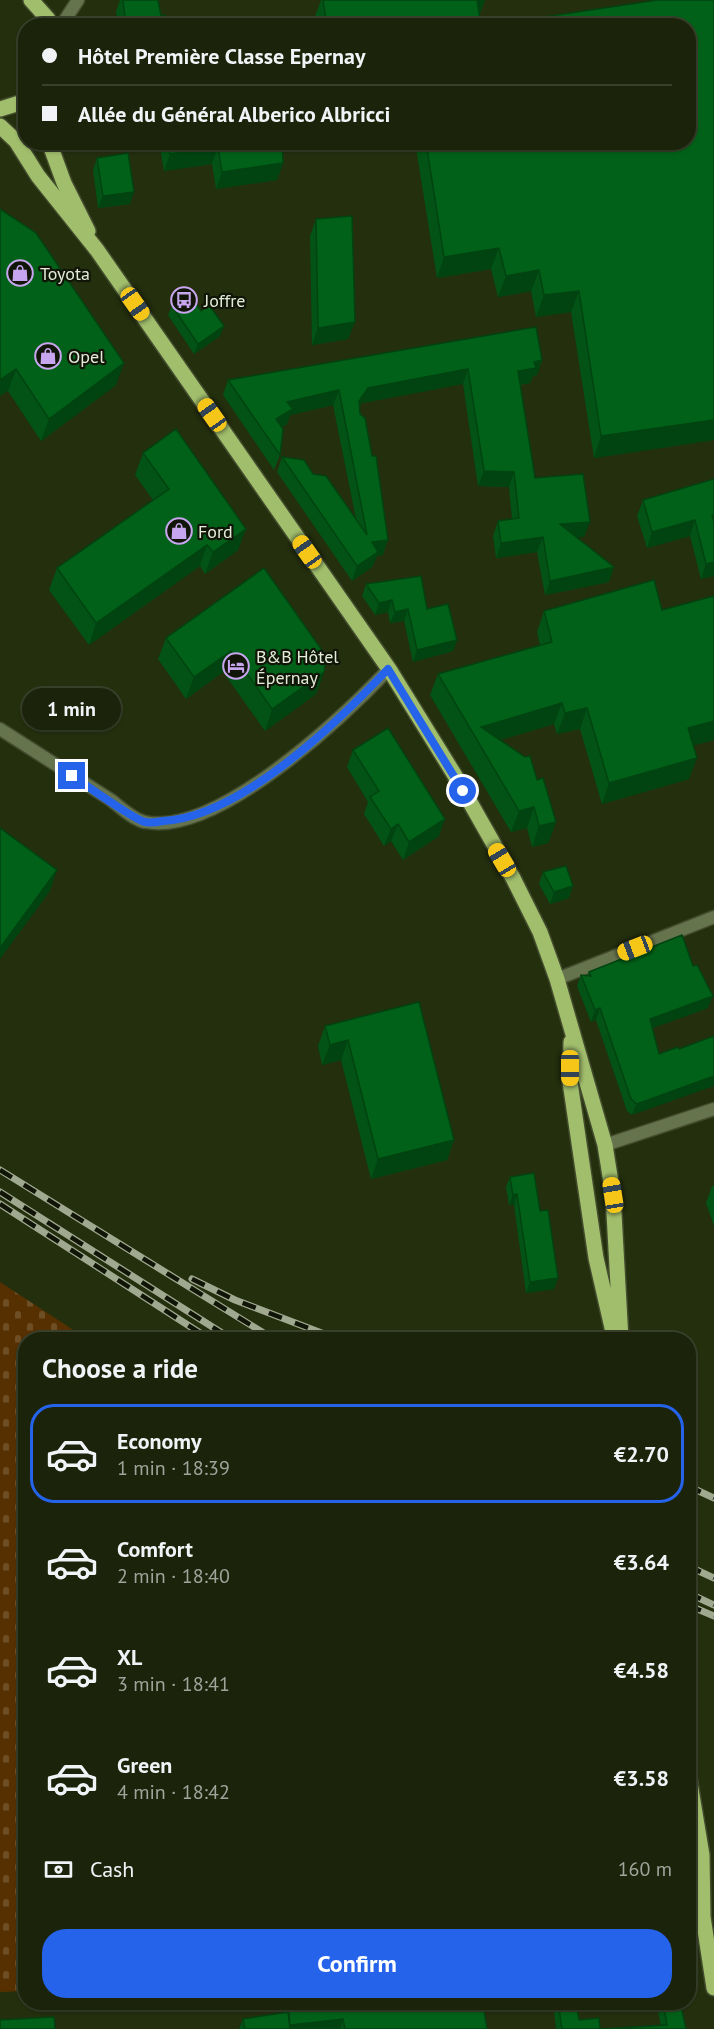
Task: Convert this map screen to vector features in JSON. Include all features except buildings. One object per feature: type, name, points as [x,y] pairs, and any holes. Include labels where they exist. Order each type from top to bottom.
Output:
[{"type":"main road","points":[[31,0],[47,18]]},
{"type":"main road","points":[[0,109],[18,103]]},
{"type":"main road","points":[[0,126],[18,144]]},
{"type":"main road","points":[[22,150],[44,184],[97,250],[388,669],[454,774],[513,878],[540,932],[557,979],[605,1145],[613,1195],[621,1332]]},
{"type":"main road","points":[[52,150],[64,183],[97,250]]},
{"type":"main road","points":[[571,1030],[570,1082],[596,1258],[613,1332]]},
{"type":"main road","points":[[696,1819],[702,1855],[703,1917],[714,1988]]},
{"type":"main road","points":[[702,1855],[714,1887]]},
{"type":"street","points":[[66,18],[78,0]]},
{"type":"street","points":[[0,729],[144,822],[180,820],[221,807],[296,756],[358,701],[388,669]]},
{"type":"street","points":[[557,979],[714,917]]},
{"type":"street","points":[[605,1145],[714,1109]]},
{"type":"green space","points":[[0,1282],[76,1332],[18,1332],[18,1991],[0,1992]]},
{"type":"railway","points":[[0,1170],[262,1332]]},
{"type":"railway","points":[[0,1192],[220,1332]]},
{"type":"railway","points":[[0,1204],[199,1332]]},
{"type":"railway","points":[[192,1279],[235,1300],[319,1332]]},
{"type":"railway","points":[[696,1490],[714,1498]]},
{"type":"railway","points":[[696,1570],[714,1578]]},
{"type":"railway","points":[[696,1597],[714,1605]]},
{"type":"railway","points":[[696,1608],[714,1616]]},
{"type":"place","name":"Toyota","points":[[20,273]]},
{"type":"place","name":"Joffre","points":[[184,300]]},
{"type":"place","name":"Opel","points":[[48,356]]},
{"type":"place","name":"Ford","points":[[179,531]]},
{"type":"place","name":"B&B Hôtel Épernay","points":[[236,666]]},
{"type":"route","points":[[72,776],[144,822],[180,820],[221,807],[296,756],[358,701],[388,669],[463,791]]}]
